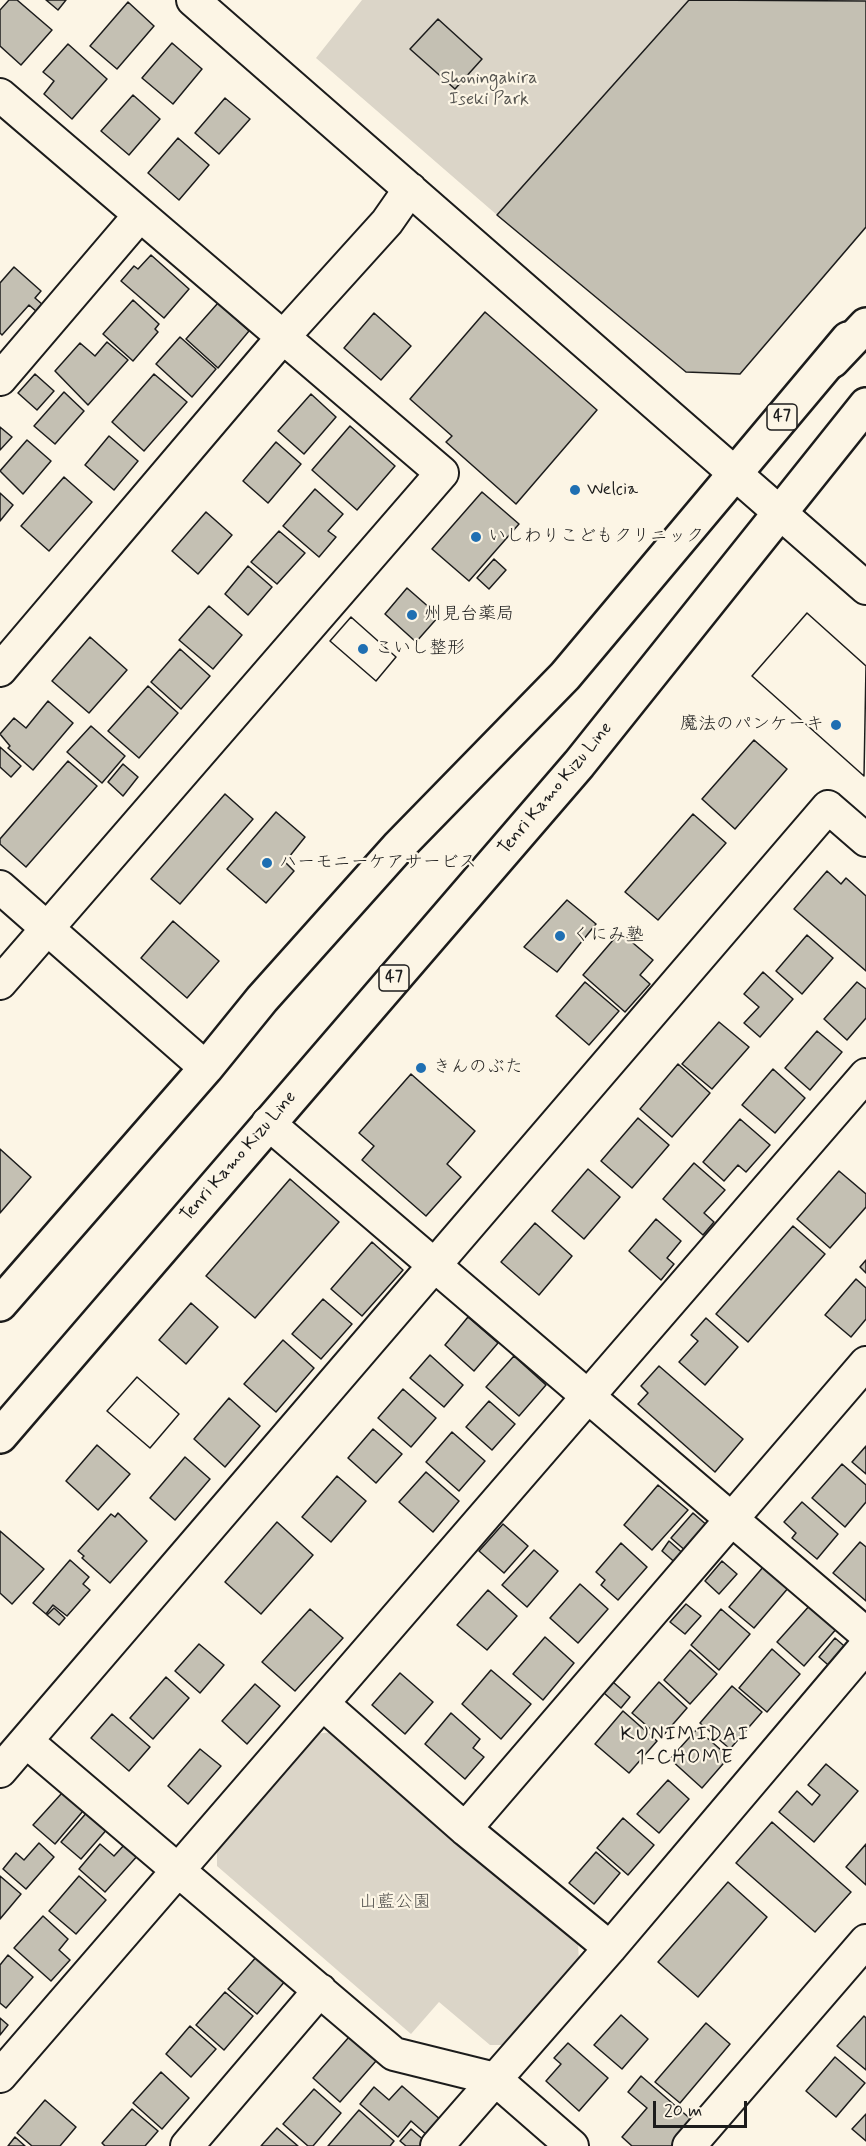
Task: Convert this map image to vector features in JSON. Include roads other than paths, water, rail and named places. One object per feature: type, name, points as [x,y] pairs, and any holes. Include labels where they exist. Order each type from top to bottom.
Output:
[{"type":"main road","name":"47","points":[[0,1304],[206,1068],[262,999],[399,846],[565,676],[832,361],[866,316]]},
{"type":"main road","points":[[832,361],[866,325]]},
{"type":"main road","name":"Tenri Kamo Kizu Line","points":[[0,1436],[579,764],[866,405]]},
{"type":"street","points":[[193,0],[866,588]]},
{"type":"street","points":[[0,95],[442,473],[0,983]]},
{"type":"street","points":[[0,670],[283,337],[387,222],[410,189]]},
{"type":"street","points":[[0,379],[140,215]]},
{"type":"street","points":[[0,1771],[433,1264],[828,807],[866,840]]},
{"type":"street","points":[[0,887],[206,1068]]},
{"type":"street","points":[[0,2076],[586,1395],[866,1076]]},
{"type":"street","points":[[268,1123],[866,1634]]},
{"type":"street","points":[[465,1829],[866,1363]]},
{"type":"street","points":[[437,2146],[610,1948],[866,1646]]},
{"type":"street","points":[[322,1704],[465,1829],[610,1948]]},
{"type":"street","points":[[26,1741],[394,2054],[495,2079],[572,2146]]},
{"type":"street","points":[[689,2146],[866,1941]]},
{"type":"street","points":[[187,2146],[320,1990]]},
{"type":"place","name":"Welcia","points":[[575,490]]},
{"type":"place","name":"いしわりこどもクリニック","points":[[476,537]]},
{"type":"place","name":"州見台薬局","points":[[412,615]]},
{"type":"place","name":"こいし整形","points":[[363,649]]},
{"type":"place","name":"魔法のパンケーキ","points":[[836,725]]},
{"type":"place","name":"ハーモニーケアサービス","points":[[267,863]]},
{"type":"place","name":"くにみ塾","points":[[560,936]]},
{"type":"place","name":"きんのぶた","points":[[421,1068]]},
{"type":"district","name":"KUNIMIDAI 1-CHOME","points":[[685,1748]]},
{"type":"park label","name":"Shoningahira Iseki Park","points":[[489,89]]},
{"type":"park label","name":"山藍公園","points":[[395,1903]]}]
